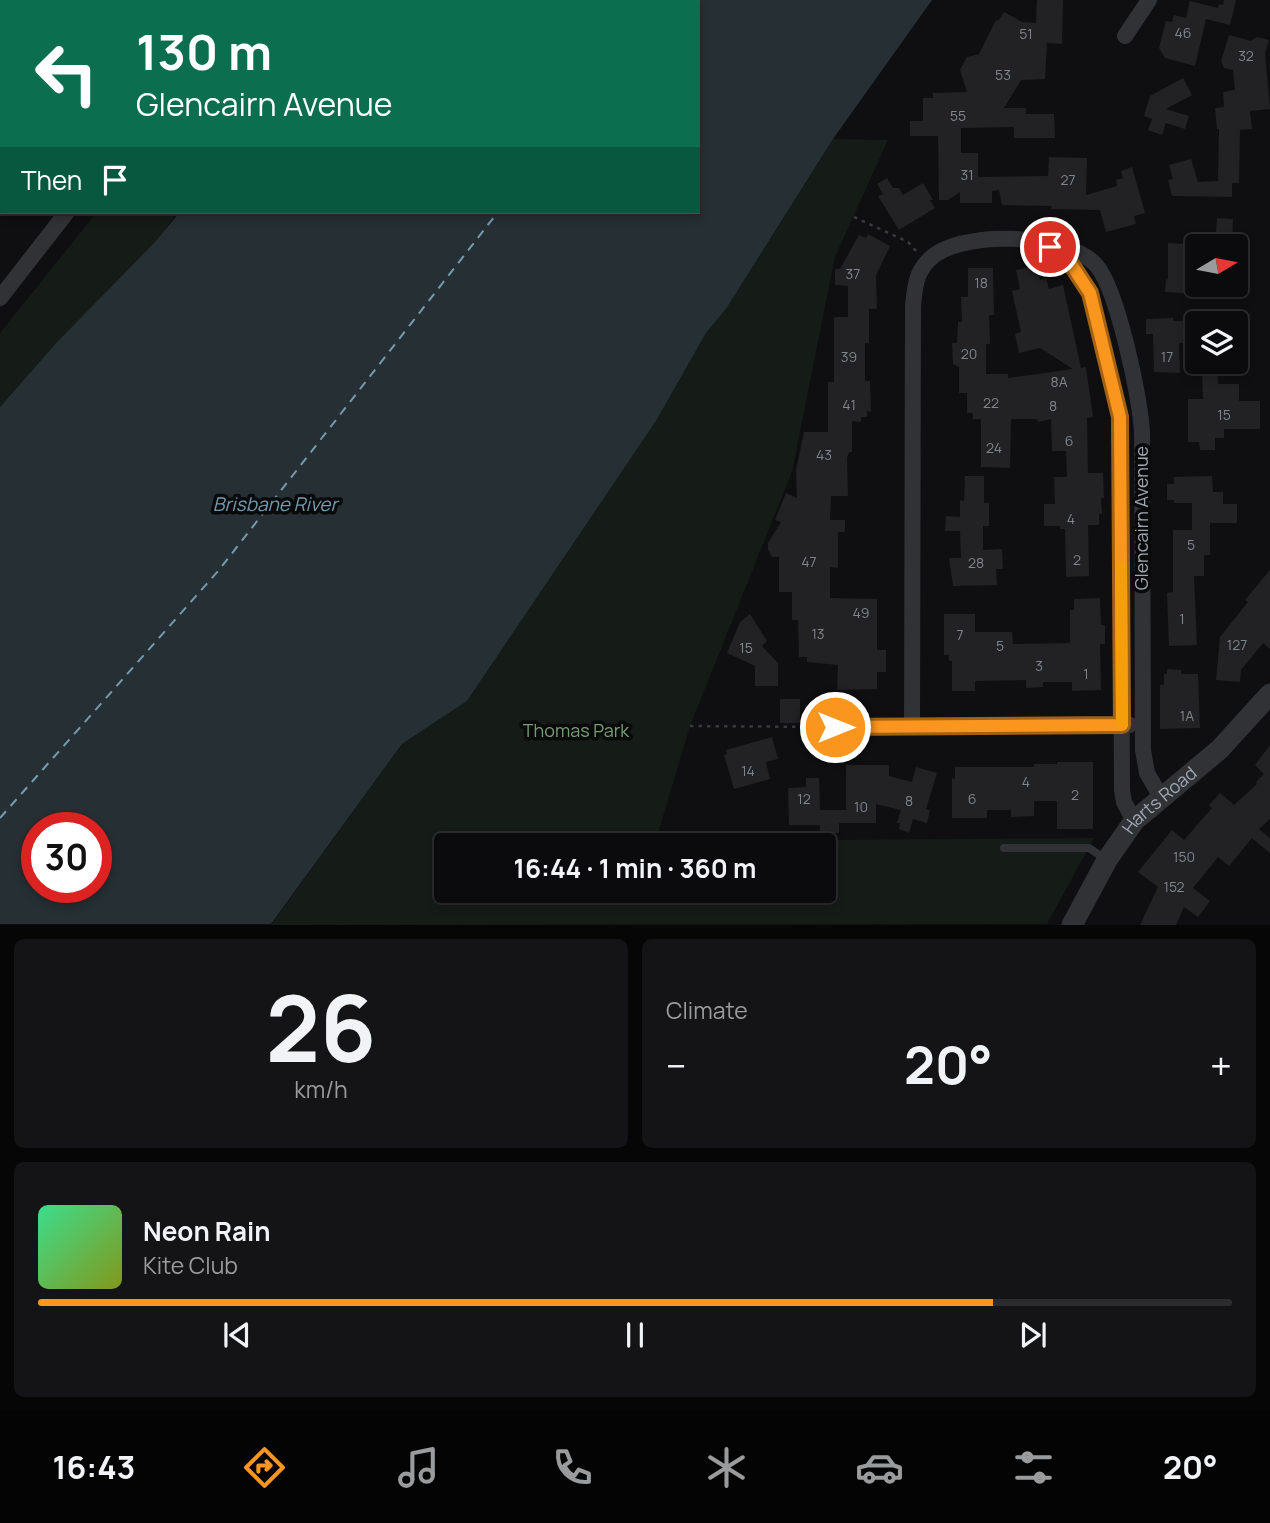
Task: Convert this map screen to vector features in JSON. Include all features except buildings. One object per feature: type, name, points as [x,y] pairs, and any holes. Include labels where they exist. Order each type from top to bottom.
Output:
[{"type":"street","points":[[1125,37],[1149,0]]},
{"type":"street","points":[[0,298],[57,216]]},
{"type":"street","name":"Glencairn Avenue","points":[[912,727],[915,279],[934,255],[962,243],[1008,239],[1074,250],[1089,258],[1104,275],[1112,295],[1136,394],[1142,433],[1144,755],[1147,773],[1161,797]]},
{"type":"street","name":"Glencairn Avenue","points":[[1038,242],[1071,264],[1090,293],[1120,417],[1123,796],[1134,821]]},
{"type":"street","name":"Harts Road","points":[[1072,925],[1107,860],[1134,821],[1220,749],[1270,694]]},
{"type":"street","points":[[827,727],[1143,725]]},
{"type":"lane","points":[[1003,848],[1089,848],[1107,860]]},
{"type":"path","points":[[854,216],[908,242],[921,256]]},
{"type":"path","points":[[690,726],[827,727]]},
{"type":"green space","name":"Thomas Park","points":[[833,139],[888,140],[835,257],[792,472],[690,726],[658,833],[434,833],[434,903],[836,903],[836,840],[1094,838],[1047,924],[271,925],[402,744],[467,701],[656,421],[706,333],[726,309]]},
{"type":"green space","points":[[95,214],[176,214],[153,244],[57,342],[0,407],[0,333]]},
{"type":"water","name":"Brisbane River","points":[[700,0],[932,0],[833,139],[726,309],[706,333],[656,421],[467,701],[402,744],[271,924],[0,924],[0,407],[57,342],[153,244],[178,214],[700,214]]},
{"type":"ferry route","points":[[0,818],[219,570],[496,214]]},
{"type":"slow traffic","points":[[1121,567],[1122,724]]},
{"type":"route","points":[[835,727],[1122,725],[1120,417],[1090,293],[1071,264],[1050,247]]}]
